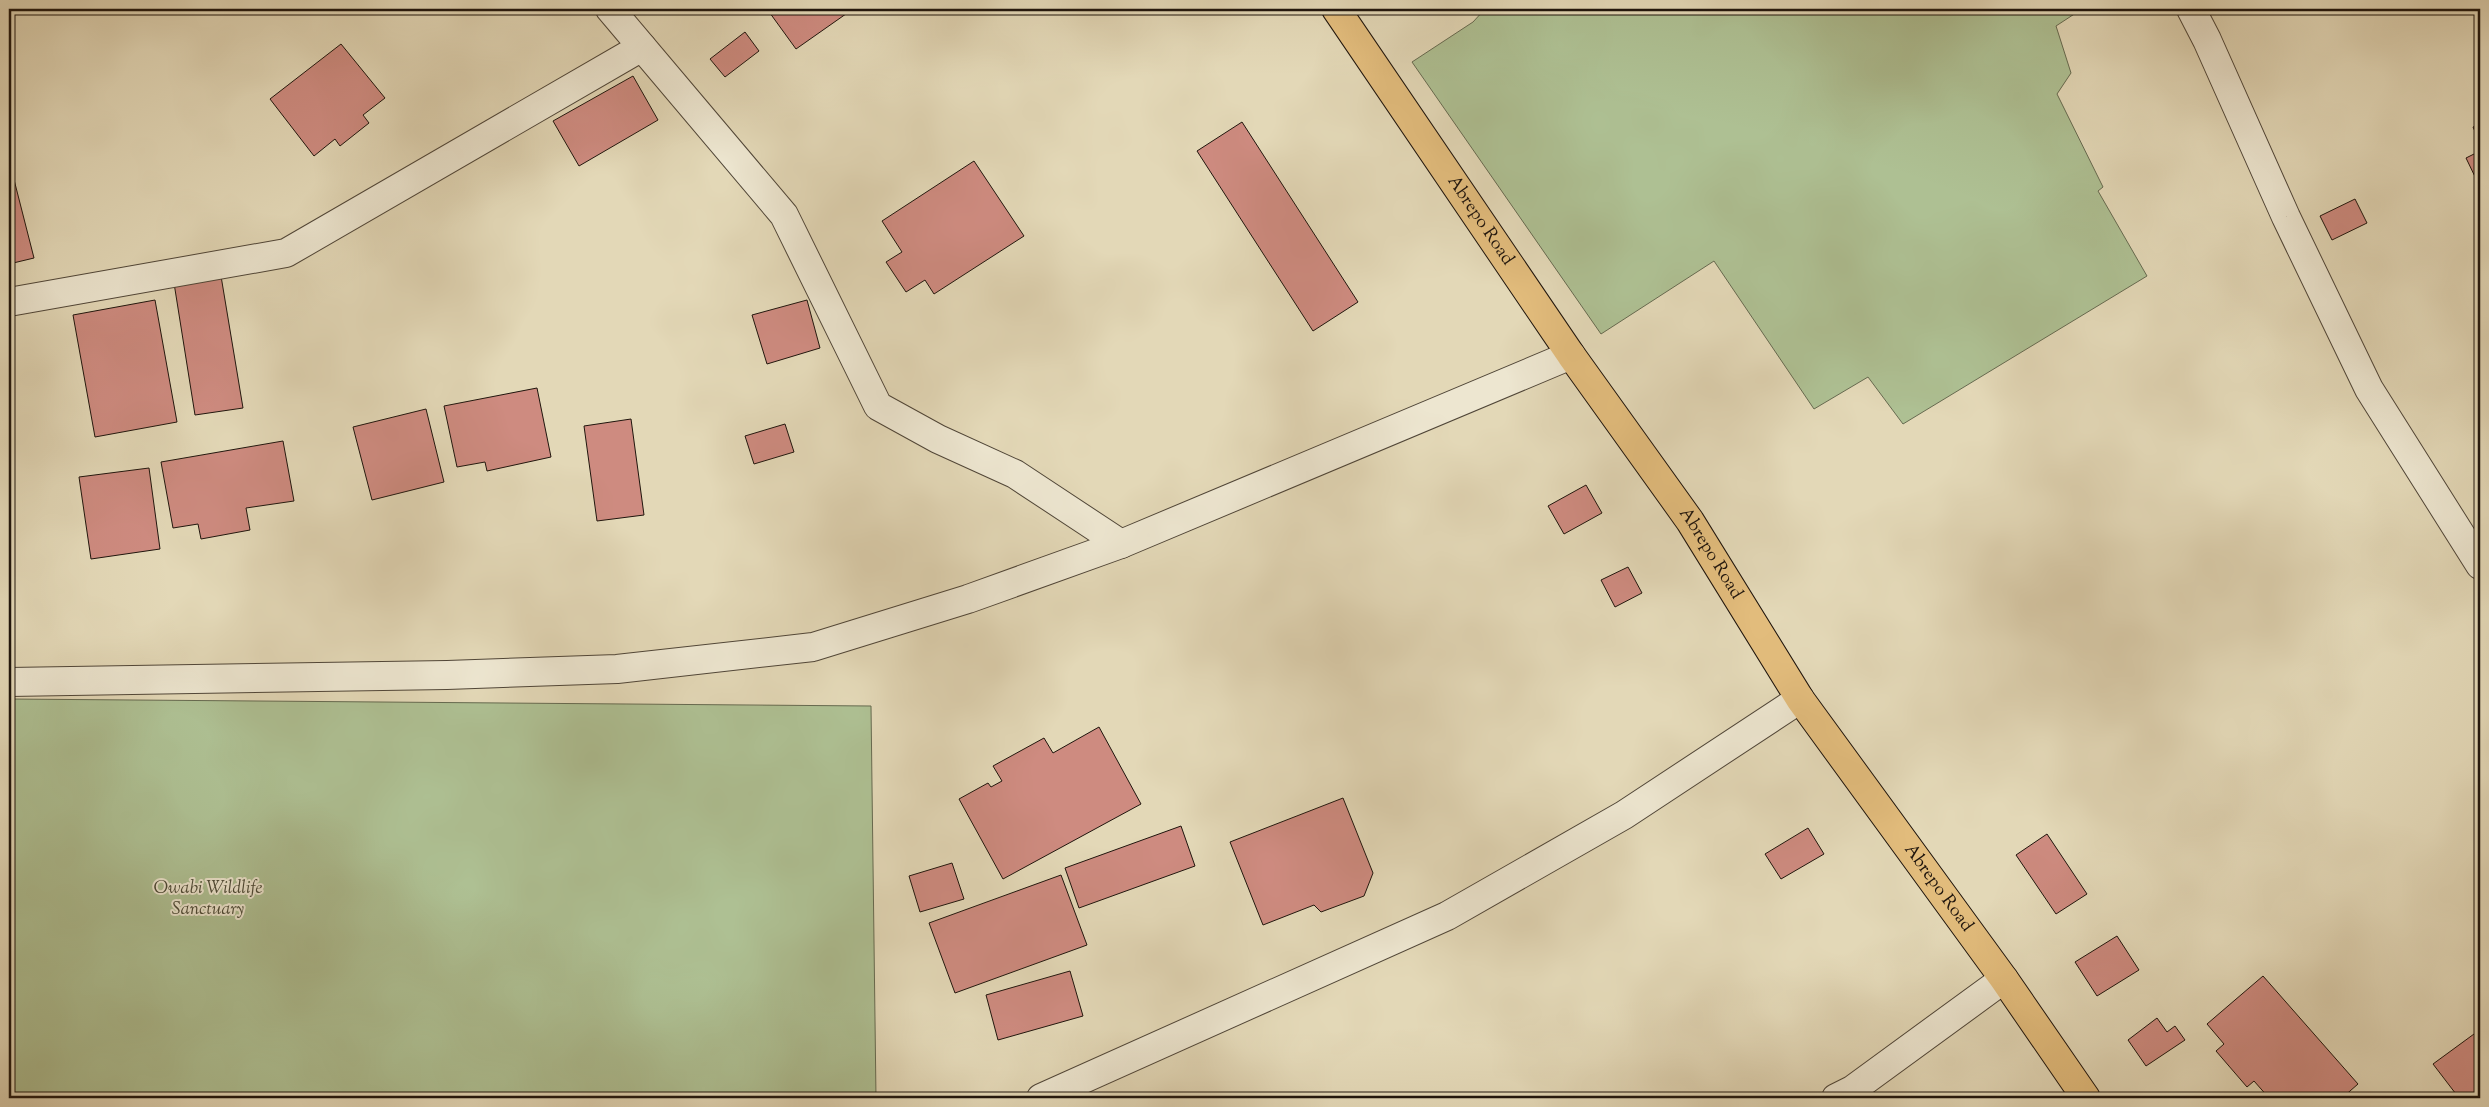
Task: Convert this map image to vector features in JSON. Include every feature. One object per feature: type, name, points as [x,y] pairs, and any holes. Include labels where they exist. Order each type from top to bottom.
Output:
[{"type":"main road","name":"Abrepo Road","points":[[1336,9],[1571,355],[1690,521],[1800,699],[2004,979],[2086,1098]]},
{"type":"street","points":[[610,9],[784,215],[878,406],[938,439],[1015,474],[1120,544]]},
{"type":"street","points":[[2191,9],[2207,40],[2286,217],[2369,390],[2480,565]]},
{"type":"street","points":[[9,302],[286,253],[642,47]]},
{"type":"street","points":[[9,682],[438,675],[617,669],[813,647],[968,599],[1120,544],[1571,355]]},
{"type":"street","points":[[1041,1098],[1448,916],[1624,815],[1800,699]]},
{"type":"street","points":[[1836,1098],[1852,1090],[2004,979]]},
{"type":"green space","points":[[1485,9],[2082,9],[2056,26],[2071,73],[2057,94],[2103,187],[2098,191],[2147,276],[1903,424],[1868,377],[1814,409],[1714,261],[1601,334],[1412,62],[1473,22]]},
{"type":"green space","name":"Owabi Wildlife Sanctuary","points":[[9,699],[871,706],[876,1098],[9,1098]]},
{"type":"building","points":[[767,9],[853,9],[796,49]]},
{"type":"building","points":[[745,32],[759,51],[725,77],[710,59]]},
{"type":"building","points":[[341,44],[385,98],[363,115],[369,123],[340,146],[335,139],[314,156],[270,99]]},
{"type":"building","points":[[633,76],[658,120],[579,166],[553,121]]},
{"type":"building","points":[[1242,122],[1358,302],[1313,331],[1197,151]]},
{"type":"building","points":[[2480,124],[2480,143],[2473,127]]},
{"type":"building","points":[[2480,151],[2480,187],[2466,158]]},
{"type":"building","points":[[9,160],[34,258],[9,264]]},
{"type":"building","points":[[974,161],[1024,236],[934,294],[925,280],[906,292],[886,262],[902,252],[882,221]]},
{"type":"building","points":[[2355,199],[2367,223],[2332,240],[2320,216]]},
{"type":"building","points":[[221,276],[243,408],[195,415],[174,283]]},
{"type":"building","points":[[155,300],[177,422],[95,437],[73,315]]},
{"type":"building","points":[[807,300],[820,348],[767,364],[752,315]]},
{"type":"building","points":[[537,388],[551,457],[487,471],[485,462],[457,467],[444,406]]},
{"type":"building","points":[[426,409],[444,482],[372,500],[353,427]]},
{"type":"building","points":[[631,419],[644,515],[597,521],[584,426]]},
{"type":"building","points":[[785,424],[794,452],[754,464],[745,436]]},
{"type":"building","points":[[283,441],[294,501],[246,508],[250,530],[201,539],[198,524],[173,528],[161,462]]},
{"type":"building","points":[[149,468],[160,549],[91,559],[79,477]]},
{"type":"building","points":[[1586,485],[1602,513],[1564,534],[1548,506]]},
{"type":"building","points":[[1628,567],[1642,593],[1615,607],[1601,580]]},
{"type":"building","points":[[1099,727],[1141,804],[1003,879],[959,799],[988,783],[991,787],[1002,781],[993,766],[1044,738],[1053,753]]},
{"type":"building","points":[[1343,798],[1373,873],[1364,896],[1321,912],[1314,905],[1263,925],[1230,842]]},
{"type":"building","points":[[1181,826],[1195,866],[1079,908],[1065,868]]},
{"type":"building","points":[[1808,828],[1824,854],[1781,879],[1765,854]]},
{"type":"building","points":[[2047,834],[2087,894],[2056,914],[2016,855]]},
{"type":"building","points":[[952,863],[964,899],[920,912],[909,876]]},
{"type":"building","points":[[1061,875],[1087,945],[955,993],[929,923]]},
{"type":"building","points":[[2117,936],[2139,970],[2097,996],[2075,962]]},
{"type":"building","points":[[1070,971],[1083,1016],[998,1040],[986,995]]},
{"type":"building","points":[[2263,976],[2358,1084],[2342,1098],[2269,1098],[2254,1081],[2247,1087],[2216,1051],[2224,1044],[2207,1024]]},
{"type":"building","points":[[2157,1018],[2167,1032],[2175,1026],[2185,1040],[2146,1066],[2128,1040]]},
{"type":"building","points":[[2474,1034],[2480,1042],[2480,1098],[2459,1098],[2433,1064]]}]
